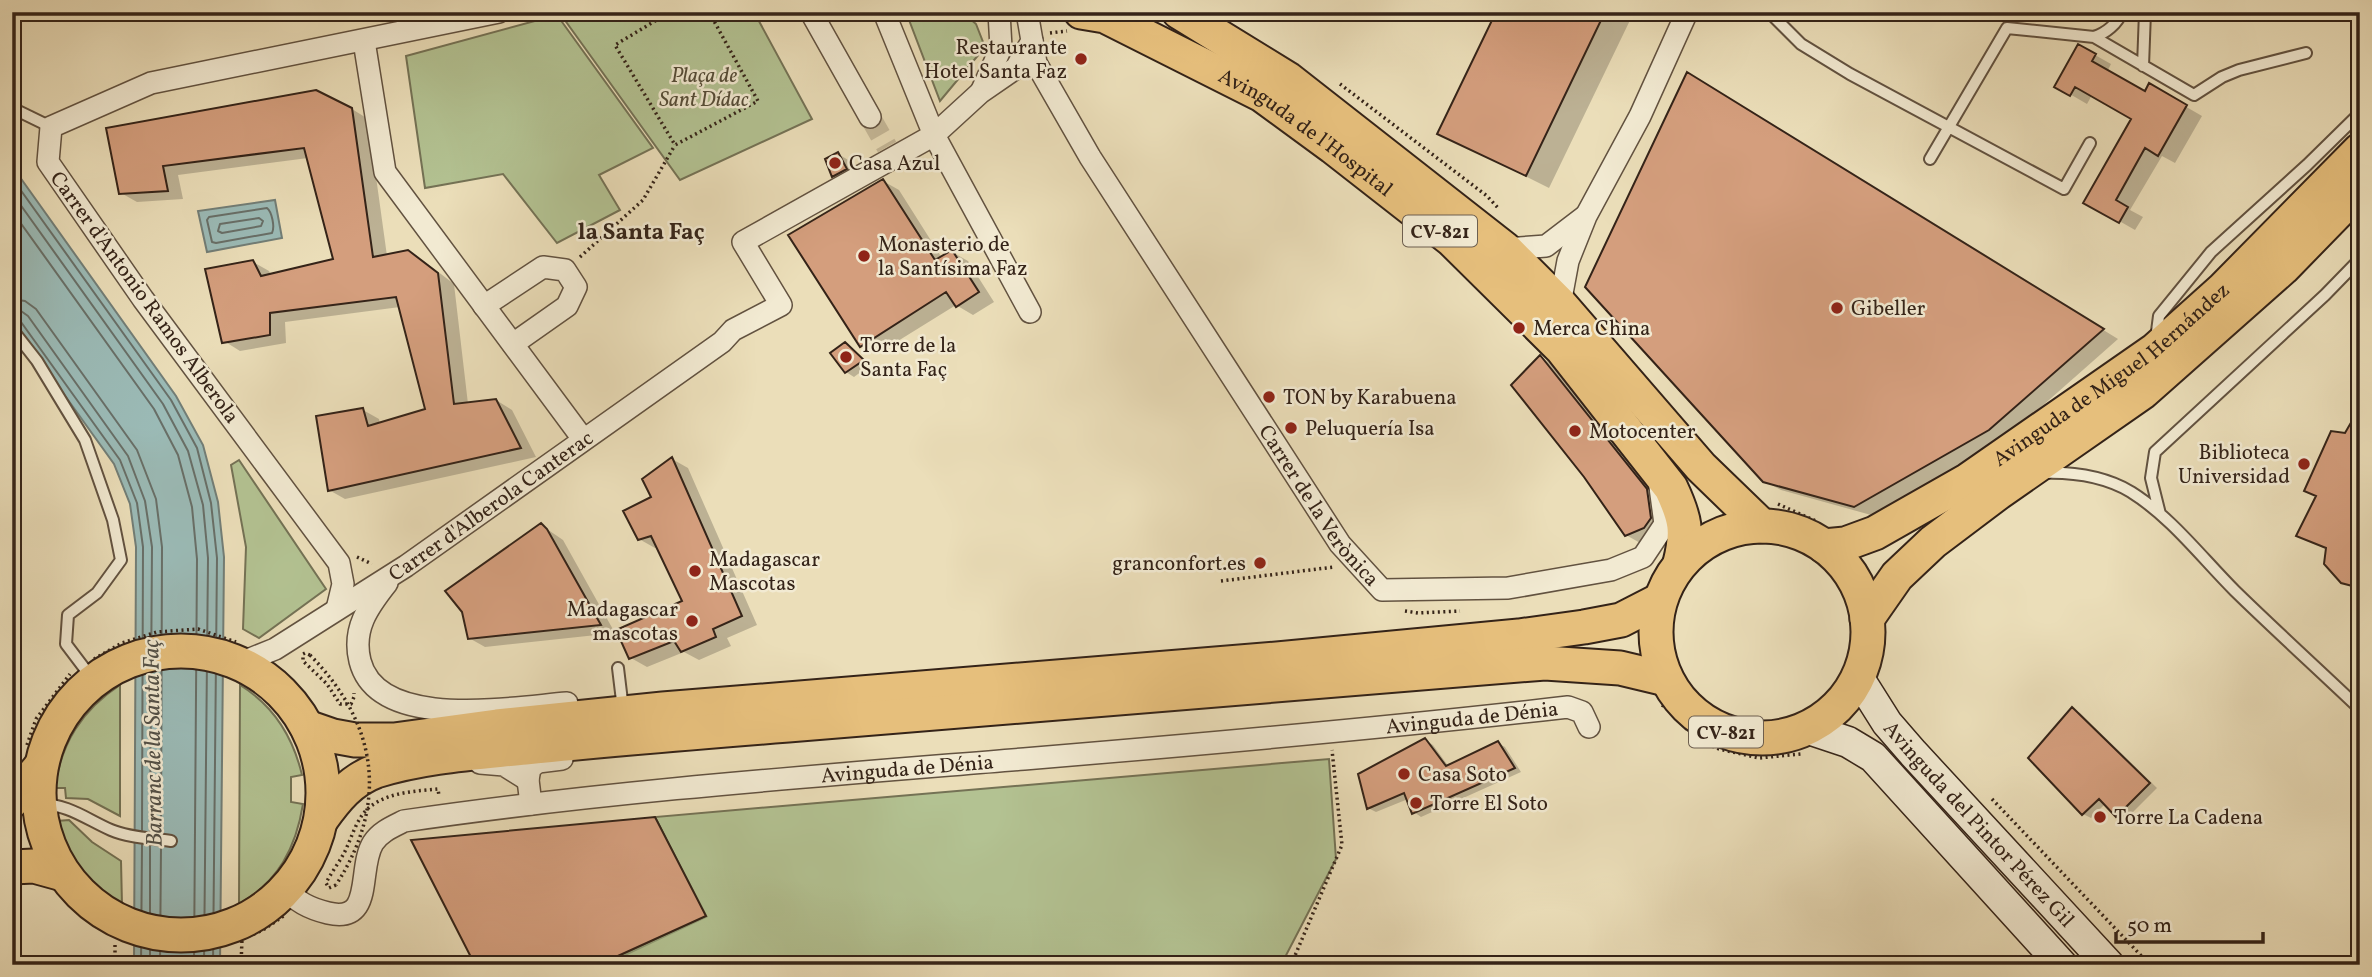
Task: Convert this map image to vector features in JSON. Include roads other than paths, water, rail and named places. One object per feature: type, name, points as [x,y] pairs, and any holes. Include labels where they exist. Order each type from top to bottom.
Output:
[{"type":"main road","name":"Avinguda de l'Hospital","points":[[1081,12],[1105,16],[1262,95],[1452,240],[1562,349],[1671,488],[1682,511],[1686,540],[1680,563]]},
{"type":"main road","name":"Avinguda de l'Hospital","points":[[1179,12],[1288,79],[1505,249],[1560,304],[1696,461],[1766,513]]},
{"type":"main road","name":"Avinguda de Miguel Hernández","points":[[1825,535],[1845,544],[1875,533],[1968,480],[2155,350],[2223,289],[2360,150]]},
{"type":"main road","name":"Avinguda de Miguel Hernández","points":[[1867,619],[1897,576],[1933,542],[2143,392],[2283,268],[2360,189]]},
{"type":"main road","name":"CV-821","points":[[1766,513],[1784,528],[1805,535],[1825,535],[1854,578],[1863,598],[1868,639],[1858,677],[1845,698],[1806,741],[1726,732],[1702,719],[1681,701],[1663,691],[1655,632],[1660,600],[1680,563],[1703,543],[1766,513]]},
{"type":"main road","points":[[307,727],[355,740],[394,740],[497,726],[663,709],[1277,659],[1519,636],[1584,627],[1621,620],[1660,600]]},
{"type":"main road","points":[[321,820],[323,782],[320,763],[307,727],[294,707],[278,690],[235,655],[167,652],[146,656],[124,653],[87,673],[48,741],[32,760],[25,802],[43,828],[51,852],[64,874],[80,893],[99,909],[118,934],[144,930],[167,935],[203,933],[240,936],[264,908],[285,902],[308,857],[321,820],[336,799],[354,782],[372,772],[391,767],[458,755],[630,737],[1545,663],[1620,668],[1663,691]]},
{"type":"main road","name":"Avinguda del Pintor Pérez Gil","points":[[1858,677],[1887,723],[1904,743],[2109,965]]},
{"type":"main road","name":"Avinguda del Pintor Pérez Gil","points":[[1806,741],[1848,742],[1873,757],[2062,965]]},
{"type":"main road","points":[[12,867],[34,866],[64,874]]},
{"type":"street","points":[[51,127],[151,83],[499,12]]},
{"type":"street","points":[[884,12],[930,137],[1031,312]]},
{"type":"street","points":[[981,92],[1001,48],[999,12]]},
{"type":"street","name":"Carrer de la Verònica","points":[[1027,12],[1036,63],[1090,157],[1340,544],[1382,590],[1508,588],[1611,570],[1643,557],[1665,524],[1658,471]]},
{"type":"street","points":[[1560,304],[1568,261],[1586,216],[1640,116],[1688,12]]},
{"type":"street","points":[[812,14],[870,117]]},
{"type":"street","points":[[364,41],[385,172],[583,439]]},
{"type":"street","points":[[930,137],[981,92],[1016,68],[1032,41]]},
{"type":"street","name":"Carrer d'Antonio Ramos Alberola","points":[[51,127],[48,162],[143,299],[339,564]]},
{"type":"street","name":"Carrer d'Alberola Canterac","points":[[235,655],[275,649],[396,572],[722,342],[733,330],[781,305],[743,242],[930,137]]},
{"type":"street","points":[[1505,249],[1546,246],[1586,216]]},
{"type":"street","points":[[484,306],[543,267],[565,270],[576,287],[567,306],[513,344]]},
{"type":"street","points":[[339,564],[358,576],[376,578],[396,572]]},
{"type":"street","points":[[337,609],[343,583],[339,564]]},
{"type":"street","points":[[396,572],[371,603],[359,625],[357,643],[360,663],[368,680],[383,693],[426,709],[449,711],[622,701],[663,709]]},
{"type":"street","name":"Avinguda de Dénia","points":[[285,902],[294,900],[340,916],[354,910],[362,896],[365,859],[374,841],[387,829],[404,821],[531,804],[826,775],[1330,731],[1569,707],[1582,712],[1589,727]]},
{"type":"street","points":[[531,804],[528,780],[530,768],[538,762],[595,755],[630,737]]},
{"type":"street","points":[[458,755],[480,763],[504,765],[528,780]]},
{"type":"lane","points":[[1769,12],[1801,44],[1850,74],[2064,190],[2090,143]]},
{"type":"lane","points":[[1930,159],[2007,28],[2094,37],[2104,34],[2120,19],[2122,12]]},
{"type":"lane","points":[[2143,66],[2145,12]]},
{"type":"lane","points":[[2094,37],[2194,95],[2222,77],[2239,70],[2306,54]]},
{"type":"lane","points":[[12,108],[51,127]]},
{"type":"lane","points":[[2155,350],[2159,316],[2211,252],[2360,113]]},
{"type":"lane","points":[[2160,514],[2151,478],[2155,452],[2325,295],[2360,259]]},
{"type":"lane","points":[[12,329],[37,361],[85,440],[113,520],[121,560],[97,593],[68,615],[66,644],[87,673]]},
{"type":"lane","points":[[2026,473],[2068,472],[2107,481],[2130,492],[2160,514],[2237,593],[2360,709]]},
{"type":"lane","points":[[618,668],[622,701]]},
{"type":"lane","points":[[25,802],[72,809],[127,835],[172,841]]},
{"type":"water","name":"Barranc de la Santa Faç","points":[[12,166],[176,396],[203,445],[218,502],[224,557],[220,965],[134,965],[136,547],[130,504],[114,464],[12,322]]},
{"type":"water","points":[[275,200],[282,238],[207,252],[198,211]]},
{"type":"tunnel","points":[[870,117],[887,147]]},
{"type":"place","name":"Restaurante Hotel Santa Faz","points":[[1081,59]]},
{"type":"place","name":"Casa Azul","points":[[835,163]]},
{"type":"place","name":"Monasterio de la Santísima Faz","points":[[864,256]]},
{"type":"place","name":"Gibeller","points":[[1837,308]]},
{"type":"place","name":"Merca China","points":[[1519,328]]},
{"type":"place","name":"Torre de la Santa Faç","points":[[846,357]]},
{"type":"place","name":"TON by Karabuena","points":[[1269,397]]},
{"type":"place","name":"Peluquería Isa","points":[[1291,428]]},
{"type":"place","name":"Motocenter","points":[[1575,431]]},
{"type":"place","name":"Biblioteca Universidad","points":[[2304,464]]},
{"type":"place","name":"granconfort.es","points":[[1260,563]]},
{"type":"place","name":"Madagascar Mascotas","points":[[695,571]]},
{"type":"place","name":"Madagascar mascotas","points":[[692,621]]},
{"type":"place","name":"Casa Soto","points":[[1404,774]]},
{"type":"place","name":"Torre El Soto","points":[[1416,803]]},
{"type":"place","name":"Torre La Cadena","points":[[2100,817]]},
{"type":"district","name":"la Santa Faç","points":[[641,231]]},
{"type":"park label","name":"Plaça de Sant Dídac","points":[[704,87]]}]
